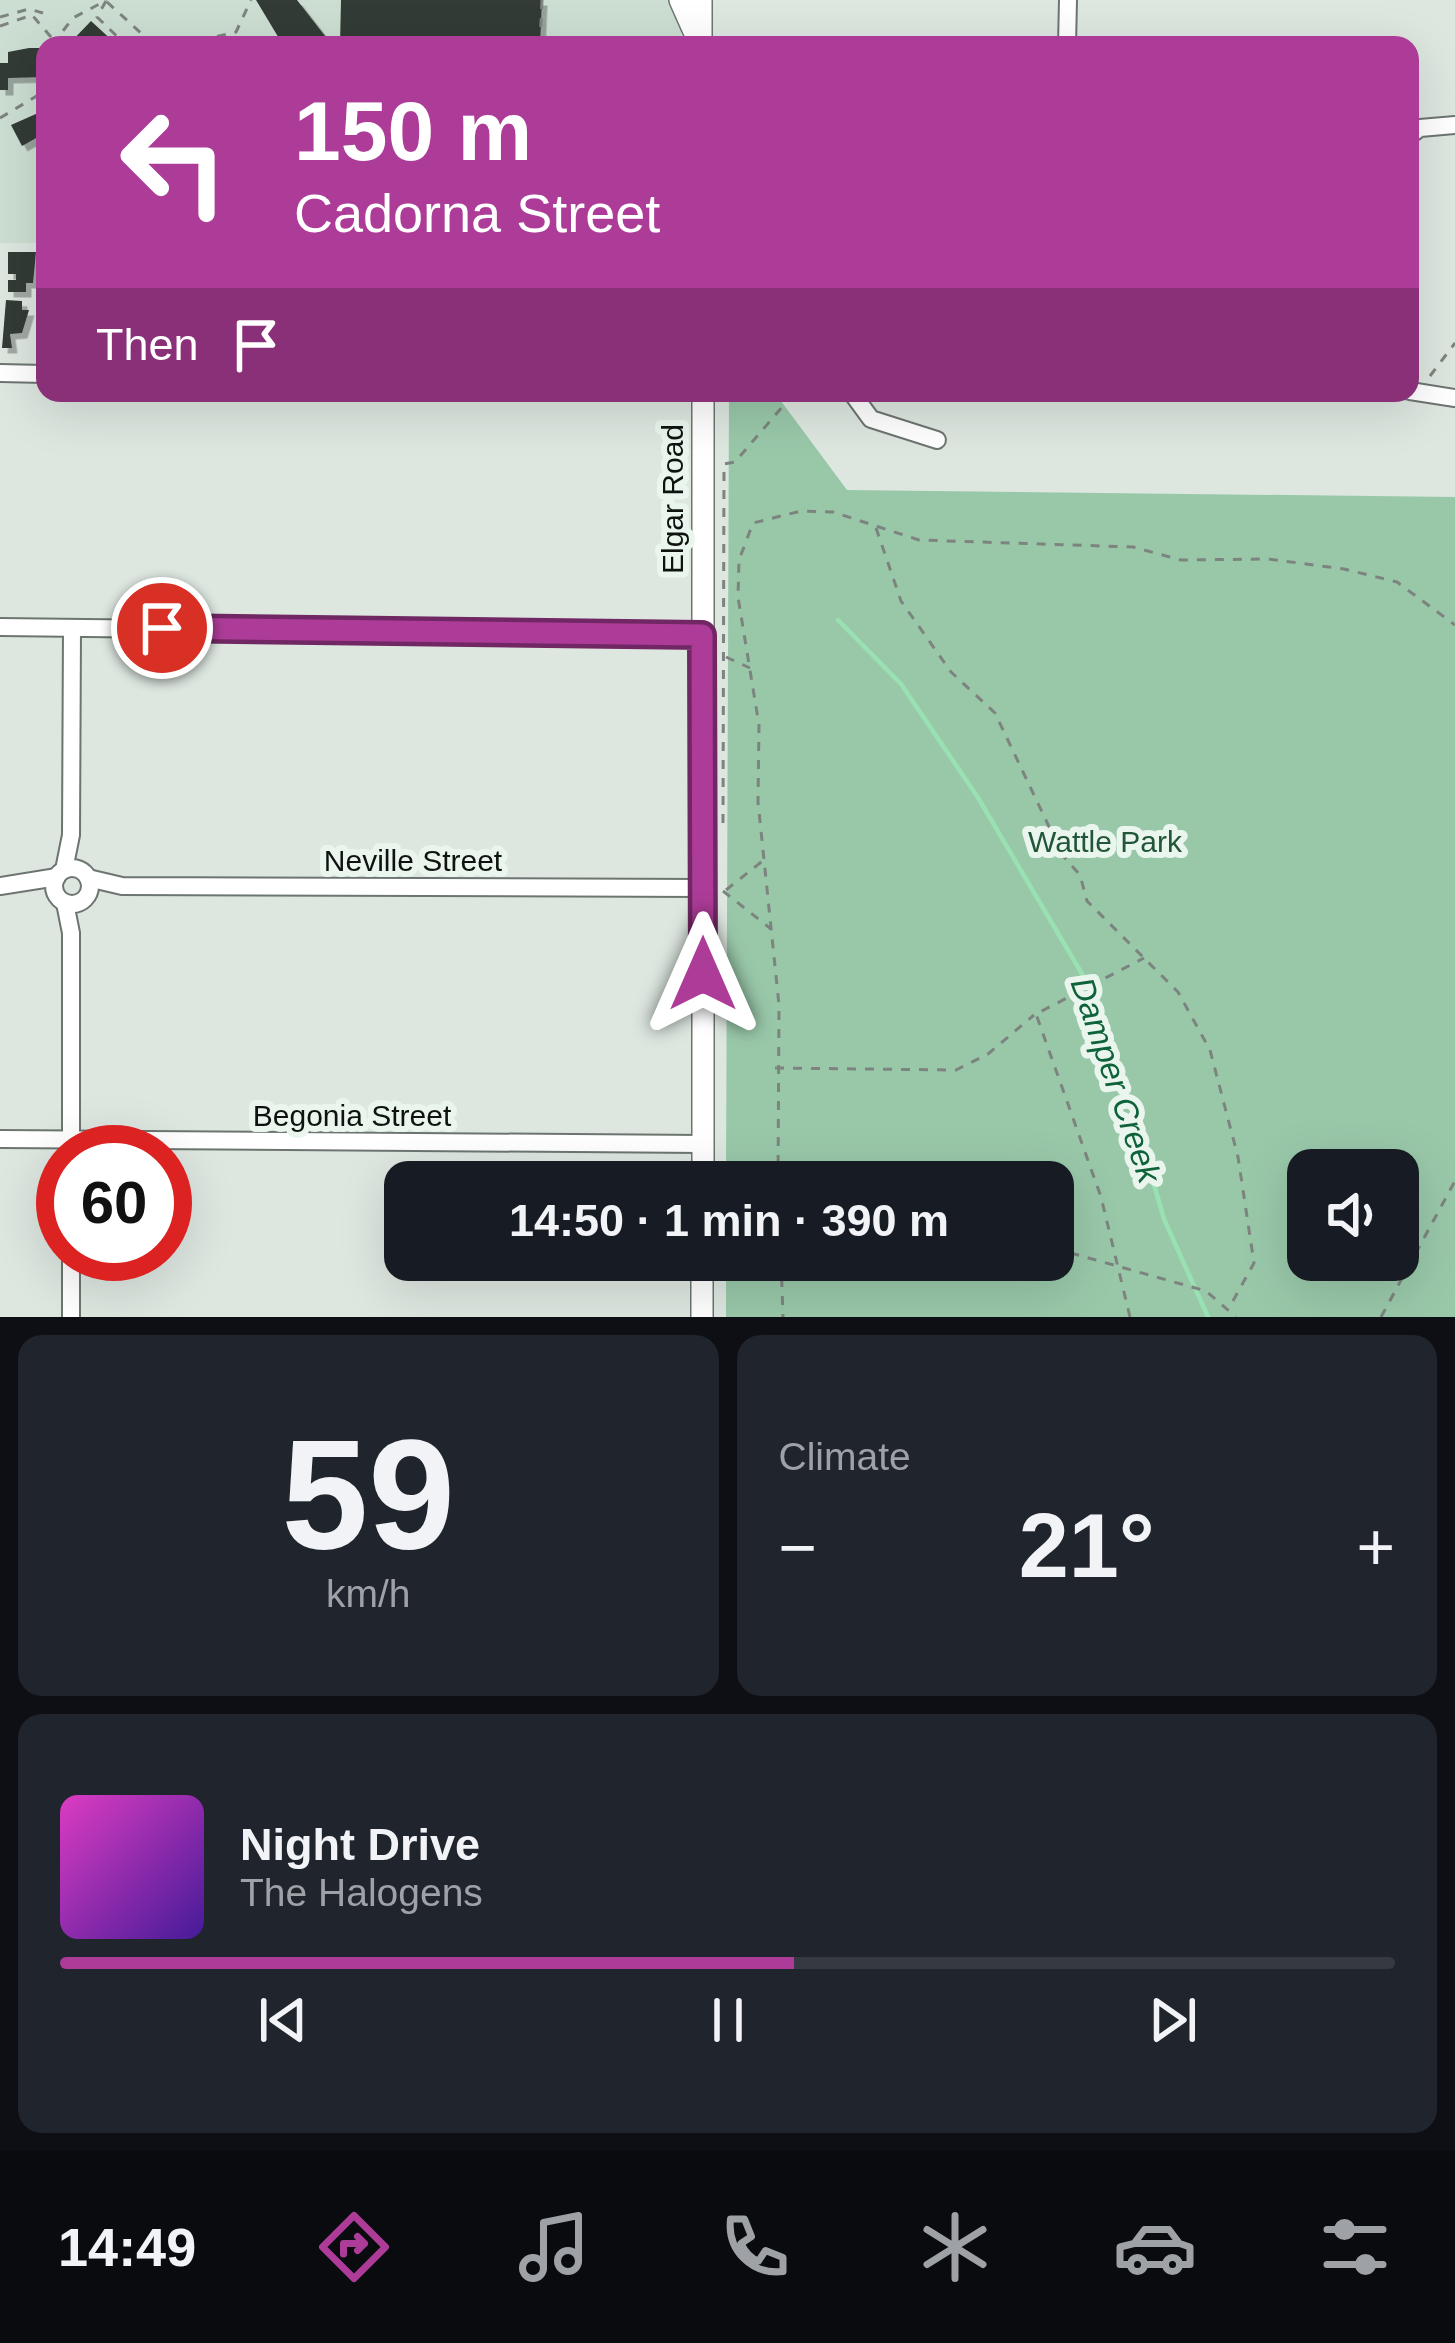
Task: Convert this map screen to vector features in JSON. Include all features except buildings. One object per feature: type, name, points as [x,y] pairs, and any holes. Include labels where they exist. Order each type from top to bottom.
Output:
[{"type":"main road","points":[[680,0],[697,36]]},
{"type":"main road","points":[[701,0],[701,36]]},
{"type":"main road","name":"Elgar Road","points":[[703,402],[702,640],[714,890],[703,1161]]},
{"type":"main road","points":[[702,1281],[702,1317]]},
{"type":"street","points":[[1067,36],[1068,0]]},
{"type":"street","points":[[1419,129],[1455,125]]},
{"type":"street","points":[[0,373],[36,374]]},
{"type":"street","points":[[1419,393],[1455,398]]},
{"type":"street","points":[[859,402],[871,419],[937,440]]},
{"type":"street","points":[[0,627],[702,640]]},
{"type":"street","points":[[71,1125],[72,628]]},
{"type":"street","points":[[0,886],[72,887]]},
{"type":"street","name":"Neville Street","points":[[72,887],[714,890]]},
{"type":"street","name":"Begonia Street","points":[[0,1139],[36,1143]]},
{"type":"street","name":"Begonia Street","points":[[192,1146],[703,1144]]},
{"type":"street","points":[[71,1281],[71,1317]]},
{"type":"path","points":[[57,36],[73,18],[106,0]]},
{"type":"path","points":[[106,0],[97,16],[117,36]]},
{"type":"path","points":[[106,0],[144,36]]},
{"type":"path","points":[[219,36],[236,32],[251,0]]},
{"type":"path","points":[[540,36],[542,0]]},
{"type":"path","points":[[0,17],[29,9],[43,13]]},
{"type":"path","points":[[0,26],[32,15],[48,36]]},
{"type":"path","points":[[0,118],[36,96]]},
{"type":"path","points":[[1419,386],[1455,343]]},
{"type":"path","points":[[722,844],[724,464],[735,462],[786,402]]},
{"type":"path","points":[[777,1161],[779,1005],[758,802],[759,725],[738,597],[740,560],[753,523],[801,511],[833,512],[919,540],[1133,547],[1181,560],[1268,559],[1344,569],[1396,582],[1455,625]]},
{"type":"path","points":[[876,526],[901,601],[951,672],[995,713],[1063,856],[1080,874],[1087,901],[1178,992],[1210,1050],[1234,1139],[1254,1263],[1229,1308]]},
{"type":"path","points":[[702,640],[751,669]]},
{"type":"path","points":[[767,858],[714,890],[772,930]]},
{"type":"path","points":[[775,1068],[956,1070],[988,1054],[1036,1014],[1145,957]]},
{"type":"path","points":[[1036,1014],[1101,1197],[1130,1317]]},
{"type":"path","points":[[1381,1317],[1455,1181]]},
{"type":"path","points":[[1074,1254],[1206,1291],[1236,1317]]},
{"type":"path","points":[[782,1281],[783,1317]]},
{"type":"shaded area","points":[[0,0],[681,0],[681,36],[36,36],[36,243],[0,243]]},
{"type":"green space","name":"Wattle Park","points":[[729,402],[782,402],[847,490],[1455,497],[1455,1317],[726,1317],[726,1281],[1074,1281],[1074,1161],[726,1161]]},
{"type":"waterway","name":"Damper Creek","points":[[838,620],[901,684],[977,796],[1088,984],[1124,1082],[1164,1219],[1208,1317]]},
{"type":"route","points":[[162,628],[702,635],[703,974]]}]
